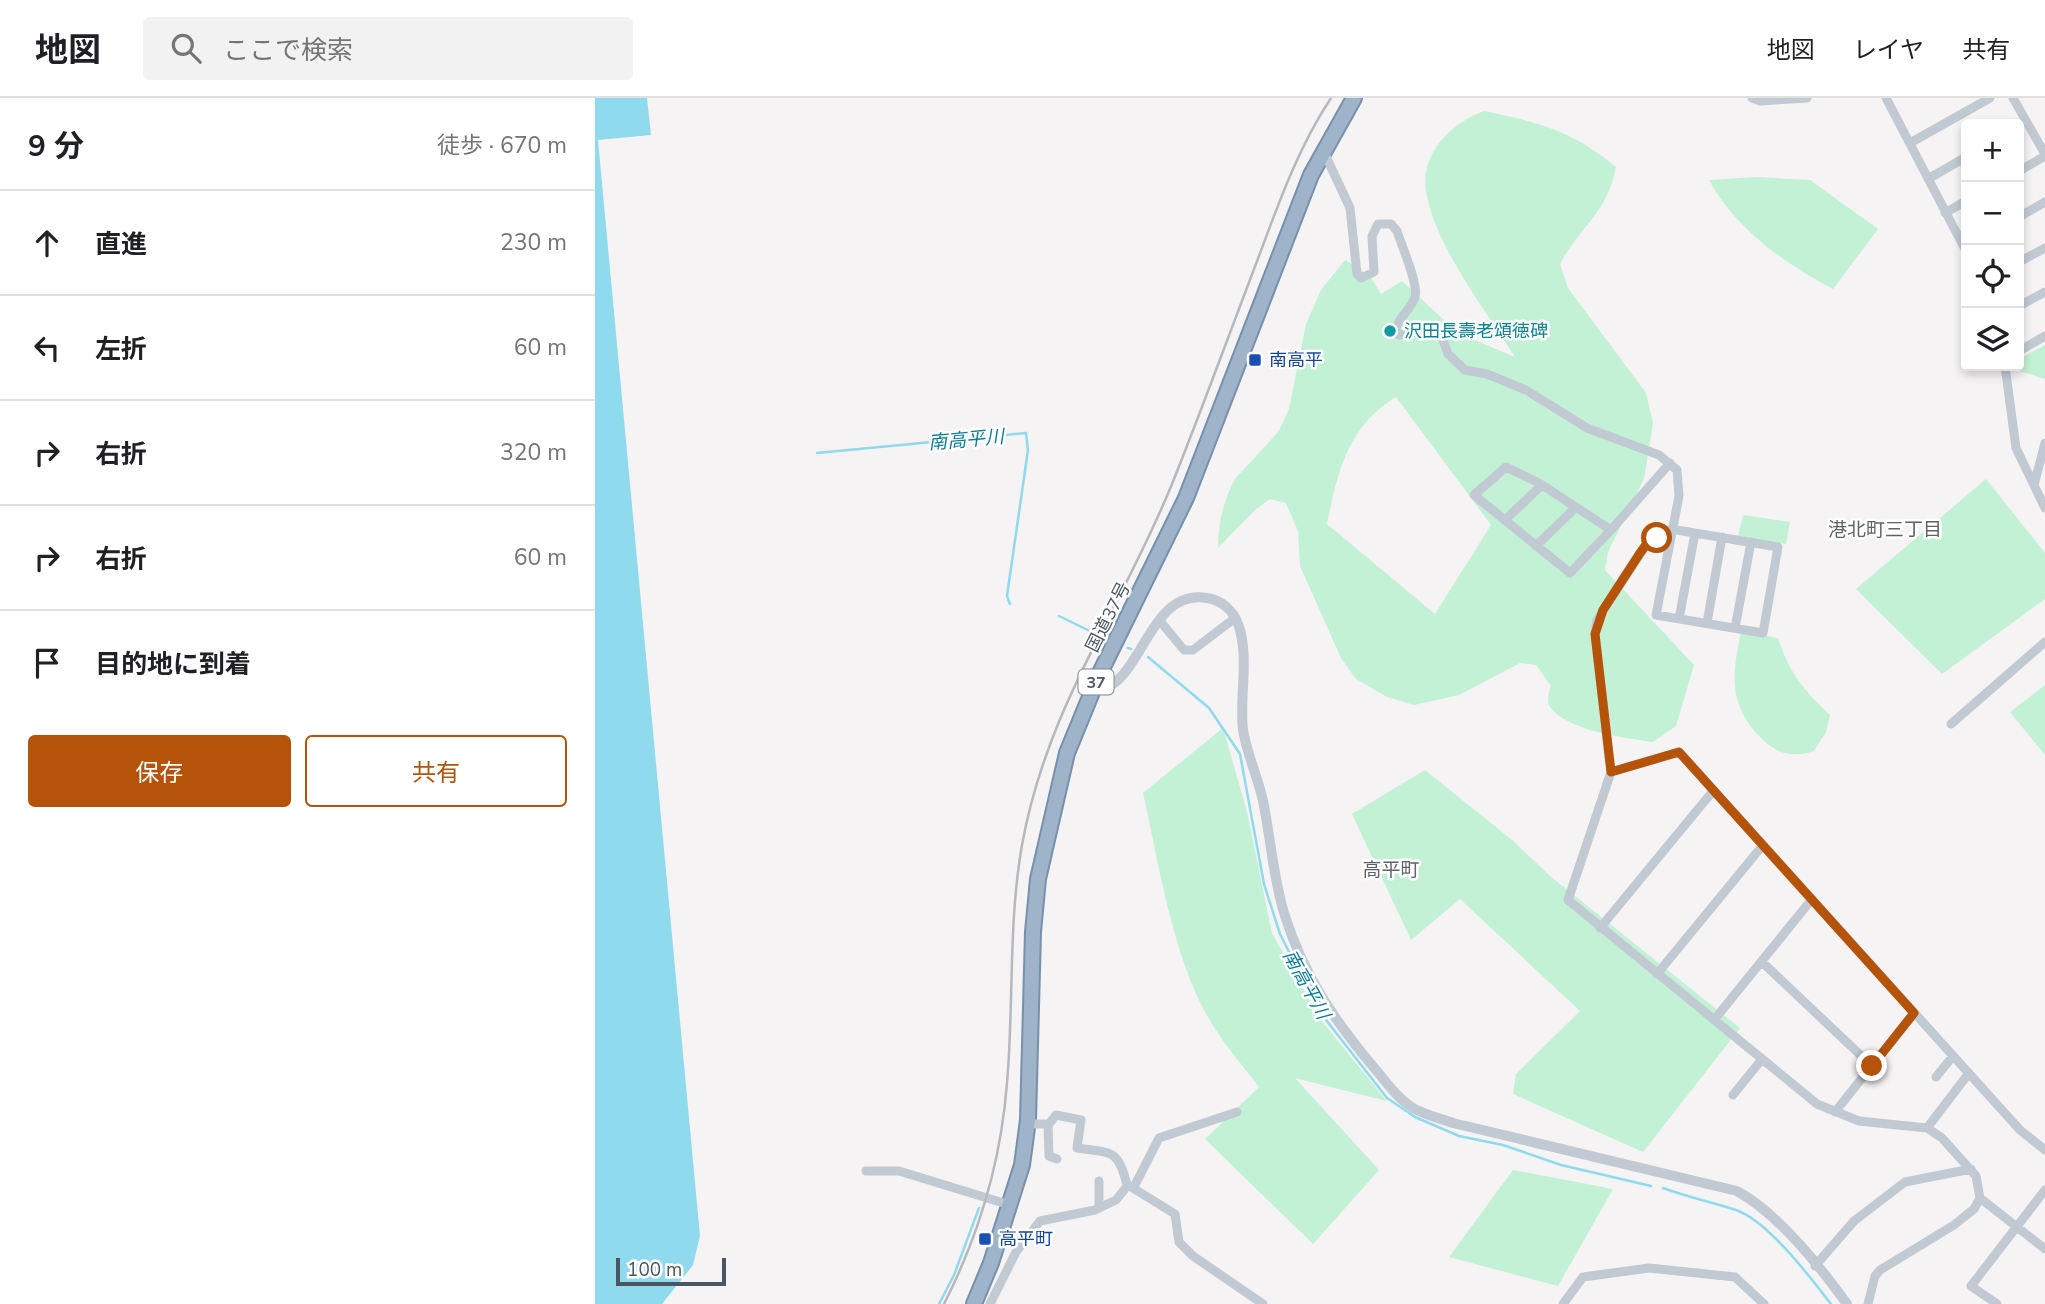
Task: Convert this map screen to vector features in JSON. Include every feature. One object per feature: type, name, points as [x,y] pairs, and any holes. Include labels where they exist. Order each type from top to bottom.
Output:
[{"type":"highway","name":"国道37号","points":[[974,1304],[1010,1205],[1021,1166],[1027,1125],[1033,932],[1038,879],[1067,753],[1092,691],[1174,528],[1323,149],[1354,98]]},
{"type":"street","points":[[1752,98],[1760,101],[1808,98]]},
{"type":"street","points":[[1887,98],[1945,213],[1964,245]]},
{"type":"street","points":[[1910,143],[1990,98]]},
{"type":"street","points":[[2013,98],[2021,119]]},
{"type":"street","points":[[2024,125],[2045,155],[2024,168]]},
{"type":"street","points":[[1323,149],[1350,208],[1357,274],[1361,278],[1374,272],[1372,236],[1378,224],[1391,224],[1397,231],[1416,292],[1412,304],[1397,322],[1395,331],[1399,335],[1435,329],[1440,331],[1448,354],[1465,370],[1487,374],[1526,390],[1587,428],[1659,455],[1670,463],[1677,470],[1679,481],[1656,615],[1763,633],[1778,547],[1671,529]]},
{"type":"street","points":[[1928,179],[1961,160]]},
{"type":"street","points":[[2024,214],[2045,202]]},
{"type":"street","points":[[1945,213],[1961,204]]},
{"type":"street","points":[[2024,259],[2045,248]]},
{"type":"street","points":[[2024,303],[2045,292]]},
{"type":"street","points":[[2024,348],[2045,337]]},
{"type":"street","points":[[2006,371],[2017,448],[2045,508]]},
{"type":"street","points":[[2034,485],[2045,443]]},
{"type":"street","points":[[1611,530],[1542,485],[1506,467],[1474,495],[1570,573],[1611,530],[1670,463]]},
{"type":"street","points":[[1505,520],[1542,485]]},
{"type":"street","points":[[1536,546],[1574,508]]},
{"type":"street","points":[[1679,619],[1695,533]]},
{"type":"street","points":[[1707,623],[1722,537]]},
{"type":"street","points":[[1670,539],[1657,538],[1648,542],[1597,620],[1595,634],[1611,772],[1569,900],[1817,1104],[1859,1121],[1927,1128],[1941,1138],[1971,1169],[1976,1177],[1980,1198],[2045,1249]]},
{"type":"street","points":[[1735,628],[1751,542]]},
{"type":"street","points":[[1092,691],[1106,692],[1116,684],[1175,604],[1195,597],[1217,601],[1235,618],[1242,651],[1243,731],[1262,797],[1284,915],[1317,994],[1347,1037],[1391,1089],[1411,1107],[1453,1122],[1737,1191],[1771,1213],[1847,1304]]},
{"type":"street","points":[[1160,621],[1184,650],[1193,650],[1235,618]]},
{"type":"street","points":[[1951,724],[2045,642]]},
{"type":"street","points":[[1611,772],[1679,752],[2020,1129],[2045,1150]]},
{"type":"street","points":[[1600,928],[1713,791]]},
{"type":"street","points":[[1657,974],[1763,845]]},
{"type":"street","points":[[1714,1020],[1812,900]]},
{"type":"street","points":[[1762,962],[1872,1066]]},
{"type":"street","points":[[1835,1112],[1914,1013]]},
{"type":"street","points":[[1936,1077],[1953,1056]]},
{"type":"street","points":[[1733,1095],[1762,1059]]},
{"type":"street","points":[[1927,1128],[1969,1073]]},
{"type":"street","points":[[991,1304],[1016,1252],[1040,1221],[1099,1208],[1116,1200],[1131,1186],[1159,1138],[1237,1112]]},
{"type":"street","points":[[1057,1159],[1049,1156],[1048,1124],[1056,1115],[1081,1120],[1077,1148],[1112,1153],[1120,1160],[1131,1186],[1175,1214],[1176,1238],[1193,1256],[1263,1304]]},
{"type":"street","points":[[1027,1125],[1048,1124]]},
{"type":"street","points":[[1815,1266],[1854,1221],[1905,1182],[1971,1169]]},
{"type":"street","points":[[866,1171],[899,1171],[1010,1205]]},
{"type":"street","points":[[1099,1181],[1099,1208]]},
{"type":"street","points":[[1997,1304],[1971,1286],[2045,1190]]},
{"type":"street","points":[[1868,1304],[1874,1276],[1880,1270],[1965,1217],[1980,1198]]},
{"type":"street","points":[[1563,1304],[1583,1277],[1649,1268],[1735,1277],[1764,1304]]},
{"type":"green space","points":[[1484,111],[1554,130],[1570,136],[1616,167],[1600,208],[1560,264],[1568,288],[1646,393],[1653,423],[1644,479],[1608,552],[1605,570],[1694,665],[1676,726],[1653,742],[1583,728],[1558,715],[1549,704],[1551,686],[1536,665],[1520,663],[1459,695],[1414,705],[1387,697],[1356,679],[1341,658],[1300,566],[1298,531],[1286,503],[1270,499],[1255,510],[1218,548],[1222,513],[1231,488],[1235,479],[1279,431],[1289,409],[1306,324],[1321,290],[1345,260],[1370,276],[1381,294],[1402,281],[1458,333],[1515,357],[1450,255],[1439,233],[1426,191],[1425,177],[1433,152],[1450,132]],"holes":[[[1396,397],[1491,525],[1435,614],[1327,524],[1347,452],[1366,422]]]},
{"type":"green space","points":[[1757,177],[1810,180],[1878,229],[1833,289],[1797,268],[1747,229],[1709,180]]},
{"type":"green space","points":[[2045,345],[2045,379],[2020,371],[2024,371],[2024,356]]},
{"type":"green space","points":[[1986,479],[2045,553],[2045,599],[1942,674],[1856,589]]},
{"type":"green space","points":[[1743,515],[1790,522],[1786,544],[1738,536]]},
{"type":"green space","points":[[1741,632],[1778,638],[1798,680],[1830,715],[1826,732],[1814,751],[1792,754],[1779,751],[1750,726],[1735,688]]},
{"type":"green space","points":[[2045,685],[2045,755],[2010,712]]},
{"type":"green space","points":[[1223,728],[1247,812],[1272,933],[1320,1019],[1387,1101],[1295,1078],[1379,1170],[1313,1244],[1205,1139],[1259,1087],[1214,1027],[1188,975],[1169,914],[1143,793]]},
{"type":"green space","points":[[1425,770],[1512,840],[1550,876],[1740,1028],[1643,1152],[1513,1094],[1516,1074],[1580,1011],[1460,899],[1411,940],[1352,814]]},
{"type":"green space","points":[[1513,1170],[1613,1189],[1558,1286],[1449,1257]]},
{"type":"water","points":[[595,98],[647,98],[651,135],[598,140],[700,1236],[693,1265],[662,1304],[595,1304]]},
{"type":"waterway","name":"南高平川","points":[[817,453],[1026,433],[1028,450],[1007,596],[1010,604]]},
{"type":"waterway","name":"南高平川","points":[[1059,616],[1104,638]]},
{"type":"waterway","name":"南高平川","points":[[1148,657],[1209,708],[1240,754],[1264,884],[1280,934],[1319,1011],[1387,1098],[1415,1117],[1459,1136],[1503,1145],[1561,1165],[1651,1186]]},
{"type":"waterway","name":"南高平川","points":[[1663,1188],[1748,1216],[1775,1237],[1831,1304]]},
{"type":"waterway","points":[[939,1304],[954,1275],[979,1208]]},
{"type":"railway","points":[[944,1304],[978,1224],[1000,1141],[1009,1053],[1018,875],[1034,795],[1049,748],[1087,660],[1131,574],[1172,484],[1274,215],[1309,135],[1331,98]]},
{"type":"place","name":"沢田長壽老頌徳碑","points":[[1390,331]]},
{"type":"place","name":"南高平","points":[[1255,360]]},
{"type":"place","name":"高平町","points":[[985,1239]]},
{"type":"district","name":"港北町三丁目","points":[[1885,529]]},
{"type":"district","name":"高平町","points":[[1391,869]]},
{"type":"route","points":[[1657,538],[1648,542],[1597,620],[1595,634],[1612,762],[1611,772],[1679,752],[1914,1013],[1872,1066]]}]
